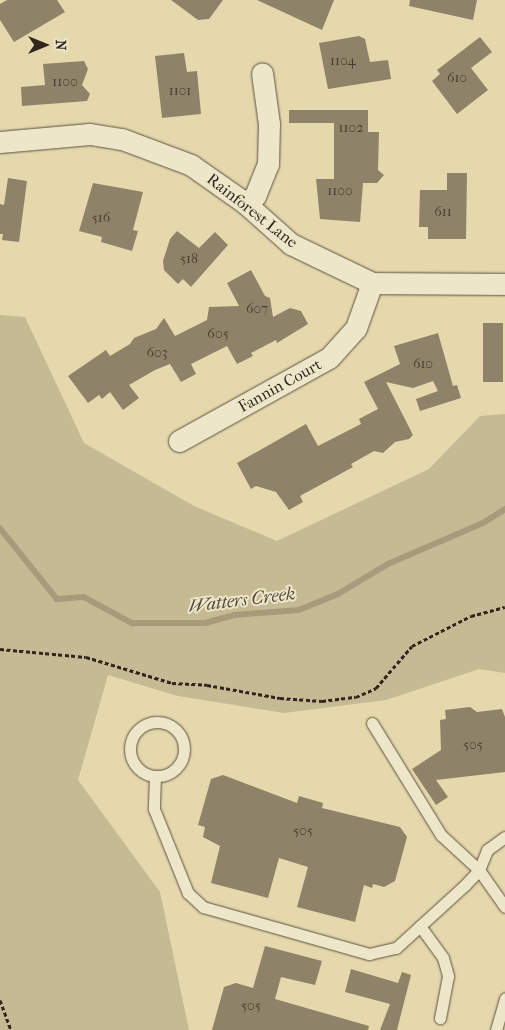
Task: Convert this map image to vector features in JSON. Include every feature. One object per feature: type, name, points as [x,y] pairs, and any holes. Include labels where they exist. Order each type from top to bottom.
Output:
[{"type":"street","points":[[245,203],[255,196],[268,164],[269,124],[262,74]]},
{"type":"street","name":"Rainforest Lane","points":[[0,142],[90,134],[122,139],[192,165],[245,203],[290,244],[372,283],[505,284]]},
{"type":"street","name":"Fannin Court","points":[[179,441],[330,358],[356,328],[372,283]]},
{"type":"lane","points":[[158,722],[167,724],[180,735],[184,754],[174,771],[155,776],[135,766],[130,747],[141,727],[158,722]]},
{"type":"lane","points":[[372,723],[441,835],[479,870],[505,907]]},
{"type":"lane","points":[[155,776],[154,809],[188,893],[203,907],[369,954],[396,948],[479,870],[487,850],[505,837]]},
{"type":"lane","points":[[420,926],[443,958],[448,976],[440,1018]]},
{"type":"lane","points":[[496,1030],[505,998]]},
{"type":"path","points":[[0,649],[86,657],[172,683],[206,685],[280,698],[322,701],[356,697],[376,688],[412,646],[471,616],[505,607]]},
{"type":"path","points":[[0,1000],[11,1030]]},
{"type":"shaded area","points":[[0,315],[25,317],[84,443],[194,506],[277,541],[429,469],[480,416],[505,414],[505,673],[479,669],[386,700],[284,713],[178,696],[108,675],[78,780],[160,892],[189,1030],[0,1030]]},
{"type":"building","points":[[7,0],[57,0],[65,12],[14,42],[0,20],[0,4]]},
{"type":"building","points":[[171,0],[223,0],[209,19],[198,20]]},
{"type":"building","points":[[257,0],[334,0],[322,30]]},
{"type":"building","points":[[410,0],[477,0],[473,20],[409,6]]},
{"type":"building","points":[[359,36],[365,39],[370,62],[388,60],[391,79],[328,89],[319,43]]},
{"type":"building","points":[[480,37],[492,52],[471,68],[488,90],[457,114],[432,81],[440,74],[437,70]]},
{"type":"building","points":[[184,53],[187,72],[197,71],[201,114],[162,118],[155,56]]},
{"type":"building","points":[[84,61],[88,69],[82,85],[90,94],[87,101],[22,106],[21,87],[45,85],[43,64]]},
{"type":"building","points":[[289,110],[368,110],[368,132],[379,132],[378,170],[384,175],[377,183],[363,183],[360,222],[320,219],[316,179],[334,179],[334,123],[289,123]]},
{"type":"building","points":[[447,173],[467,173],[466,239],[428,239],[428,227],[419,227],[420,190],[447,190]]},
{"type":"building","points":[[8,178],[27,181],[19,242],[2,240],[3,234],[0,234],[0,204],[4,205]]},
{"type":"building","points":[[93,183],[143,192],[133,230],[138,231],[132,251],[101,242],[102,237],[79,231]]},
{"type":"building","points":[[177,231],[199,248],[215,232],[228,245],[191,287],[183,279],[178,284],[164,270],[163,261],[170,239]]},
{"type":"building","points":[[251,270],[265,296],[270,298],[273,317],[290,308],[301,311],[308,324],[277,343],[276,340],[251,353],[253,356],[237,364],[227,346],[191,364],[196,374],[181,382],[170,364],[155,370],[129,385],[139,398],[123,410],[110,392],[102,399],[99,395],[88,403],[68,376],[106,350],[110,356],[130,344],[134,338],[156,329],[164,318],[175,336],[207,320],[209,307],[239,306],[227,283]]},
{"type":"building","points":[[483,323],[503,323],[503,382],[483,382]]},
{"type":"building","points":[[438,333],[453,386],[457,385],[461,398],[420,411],[416,399],[438,391],[433,381],[413,388],[386,382],[413,435],[409,439],[395,442],[383,453],[374,451],[351,464],[353,467],[300,496],[303,502],[289,510],[276,492],[256,486],[251,489],[237,463],[306,424],[318,446],[361,424],[359,419],[378,409],[364,382],[400,364],[394,346]]},
{"type":"building","points":[[470,707],[477,712],[502,709],[505,717],[505,772],[436,780],[448,797],[436,805],[412,769],[441,750],[440,720],[446,719],[445,710]]},
{"type":"building","points":[[223,775],[297,803],[299,796],[323,803],[322,808],[400,827],[407,837],[395,881],[384,887],[373,884],[372,888],[364,885],[355,922],[297,907],[308,867],[279,858],[268,898],[211,883],[220,846],[203,837],[205,827],[198,825],[211,779]]},
{"type":"building","points":[[265,946],[322,961],[315,985],[281,977],[275,999],[369,1026],[368,1030],[212,1030],[224,987],[236,983],[253,988]]},
{"type":"building","points":[[351,969],[398,983],[402,972],[411,975],[397,1030],[380,1030],[390,1004],[345,992]]},
{"type":"waterway","name":"Watters Creek","points":[[0,528],[57,599],[84,597],[132,623],[205,623],[234,615],[299,610],[338,594],[388,564],[483,523],[505,509]]}]
